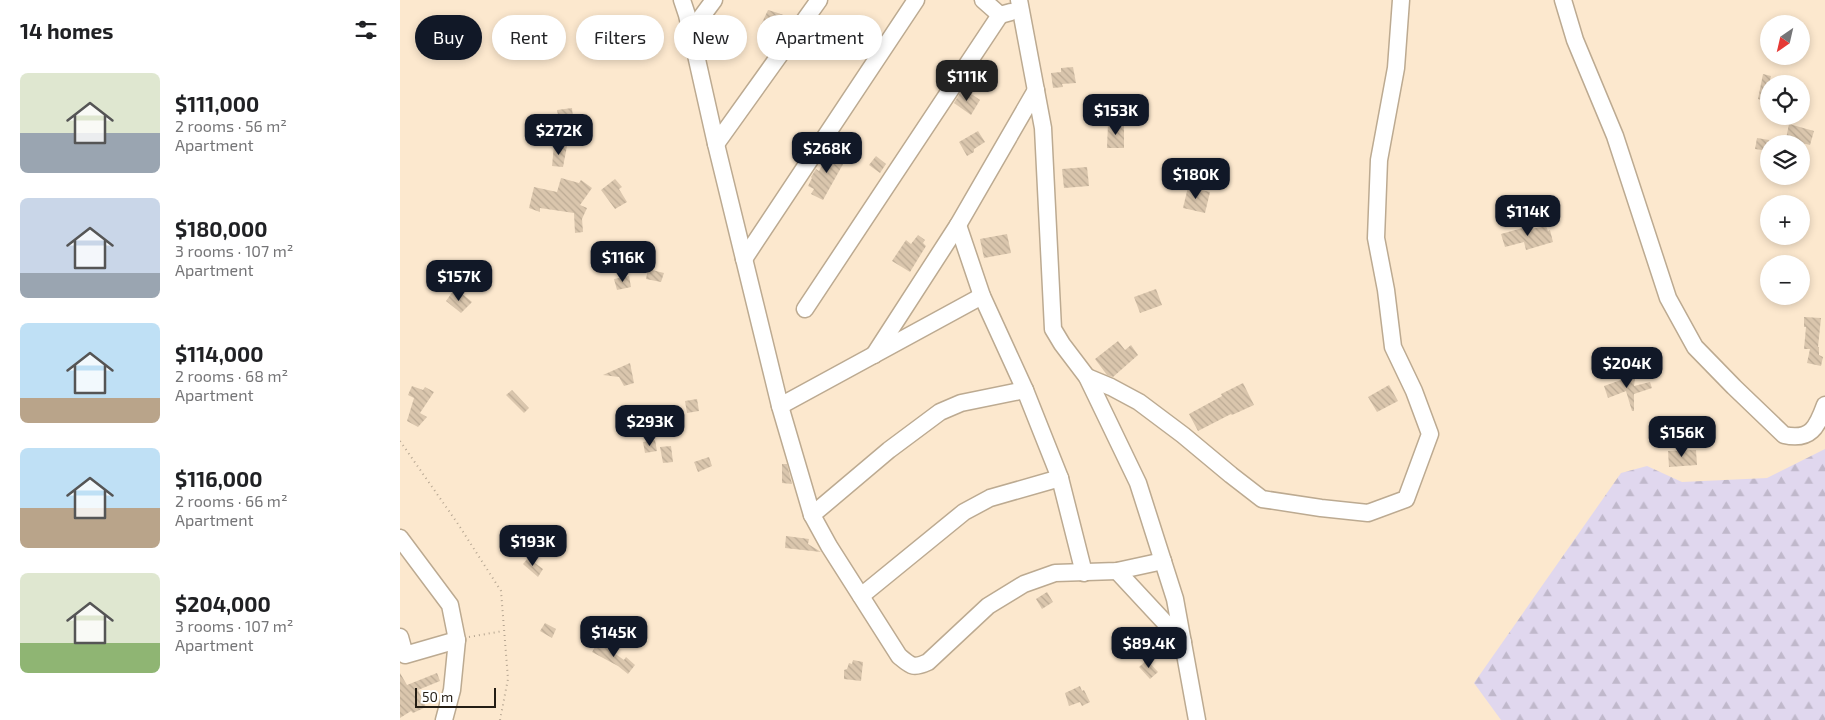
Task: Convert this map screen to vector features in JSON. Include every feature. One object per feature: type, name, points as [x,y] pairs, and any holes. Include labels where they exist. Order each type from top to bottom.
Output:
[{"type":"street","points":[[682,0],[686,15]]},
{"type":"street","points":[[703,15],[714,0]]},
{"type":"street","points":[[716,144],[819,0]]},
{"type":"street","points":[[744,259],[916,0]]},
{"type":"street","points":[[983,0],[1000,15]]},
{"type":"street","points":[[1087,377],[1111,387],[1138,402],[1182,434],[1262,499],[1368,513],[1406,499],[1430,434],[1414,391],[1393,347],[1386,290],[1376,238],[1379,160],[1396,68],[1401,0]]},
{"type":"street","points":[[1563,0],[1575,40],[1615,136],[1668,298],[1695,347],[1784,435],[1795,437],[1808,434],[1819,421],[1825,405]]},
{"type":"street","points":[[805,309],[1000,15],[1020,5],[1043,128],[1053,329],[1087,377],[1138,483],[1175,599],[1197,720]]},
{"type":"street","points":[[697,60],[780,406],[812,515],[899,656],[910,665],[918,666],[928,662],[988,606],[1024,584],[1055,573],[1117,571],[1163,562]]},
{"type":"street","points":[[874,354],[958,225],[1036,90]]},
{"type":"street","points":[[958,225],[982,296],[1025,390],[1060,478],[1084,573]]},
{"type":"street","points":[[780,406],[982,296]]},
{"type":"street","points":[[812,515],[889,450],[940,412],[961,403],[1025,390]]},
{"type":"street","points":[[861,596],[964,512],[990,498],[1060,478]]},
{"type":"street","points":[[400,538],[450,605],[457,640],[452,690],[444,720]]},
{"type":"street","points":[[1117,571],[1183,642]]},
{"type":"street","points":[[400,637],[405,655],[457,640]]},
{"type":"path","points":[[400,441],[458,524],[501,592],[508,678],[500,720]]},
{"type":"path","points":[[457,640],[504,630]]},
{"type":"green space","points":[[1825,449],[1825,720],[1501,720],[1474,683],[1621,473],[1647,466],[1682,482],[1767,478]]},
{"type":"building","points":[[768,10],[783,15],[766,15]]},
{"type":"building","points":[[1073,67],[1076,83],[1062,84],[1063,87],[1053,88],[1051,73],[1061,72],[1061,68]]},
{"type":"building","points":[[963,88],[980,100],[971,115],[954,103]]},
{"type":"building","points":[[572,108],[573,118],[559,120],[557,110]]},
{"type":"building","points":[[1108,123],[1124,124],[1124,148],[1107,148]]},
{"type":"building","points":[[1789,125],[1814,131],[1810,145],[1810,135],[1787,135]]},
{"type":"building","points":[[978,131],[985,142],[967,156],[959,142]]},
{"type":"building","points":[[1757,138],[1760,138],[1760,150],[1755,149]]},
{"type":"building","points":[[554,145],[567,146],[563,167],[552,166]]},
{"type":"building","points":[[831,148],[847,157],[823,200],[811,194],[814,189],[808,186],[811,177],[816,169],[819,171]]},
{"type":"building","points":[[876,156],[886,164],[880,173],[869,165]]},
{"type":"building","points":[[1087,167],[1089,186],[1064,188],[1062,169]]},
{"type":"building","points":[[561,178],[579,183],[581,180],[592,188],[580,205],[587,208],[582,219],[583,232],[575,233],[574,213],[540,208],[540,212],[529,208],[534,187],[557,192]]},
{"type":"building","points":[[615,179],[622,187],[619,189],[627,202],[615,209],[601,190]]},
{"type":"building","points":[[1188,187],[1210,192],[1205,213],[1183,208]]},
{"type":"building","points":[[1546,226],[1548,231],[1550,230],[1553,242],[1526,250],[1524,242],[1505,247],[1501,234],[1526,227],[1527,230]]},
{"type":"building","points":[[1007,234],[1011,253],[984,258],[980,239]]},
{"type":"building","points":[[918,235],[925,240],[923,243],[926,246],[910,272],[892,261],[906,240],[911,244]]},
{"type":"building","points":[[648,269],[664,273],[661,282],[646,279]]},
{"type":"building","points":[[629,276],[631,287],[617,290],[614,279]]},
{"type":"building","points":[[1156,289],[1162,305],[1140,313],[1134,297]]},
{"type":"building","points":[[453,291],[459,296],[460,292],[472,302],[461,313],[446,301]]},
{"type":"building","points":[[1804,317],[1821,318],[1818,347],[1819,355],[1823,357],[1821,366],[1807,363],[1810,349],[1804,349],[1806,327],[1804,327]]},
{"type":"building","points":[[1118,341],[1125,350],[1131,345],[1138,355],[1113,377],[1107,375],[1095,359]]},
{"type":"building","points":[[630,363],[634,383],[624,386],[619,377],[603,375]]},
{"type":"building","points":[[1627,378],[1635,378],[1634,386],[1650,382],[1652,388],[1634,394],[1634,411],[1632,411],[1626,391],[1608,398],[1604,386]]},
{"type":"building","points":[[1243,383],[1254,405],[1231,414],[1198,431],[1189,414]]},
{"type":"building","points":[[1389,385],[1398,401],[1377,412],[1368,397]]},
{"type":"building","points":[[412,386],[423,390],[425,387],[434,392],[420,413],[427,417],[418,427],[407,421],[414,398],[408,395]]},
{"type":"building","points":[[512,390],[529,408],[524,413],[506,395]]},
{"type":"building","points":[[697,399],[699,411],[687,413],[685,401]]},
{"type":"building","points":[[655,440],[657,451],[645,453],[643,442]]},
{"type":"building","points":[[671,446],[673,462],[663,463],[660,447]]},
{"type":"building","points":[[1696,450],[1697,465],[1669,467],[1668,451]]},
{"type":"building","points":[[709,457],[712,466],[698,472],[694,462]]},
{"type":"building","points":[[782,464],[787,464],[792,484],[782,483]]},
{"type":"building","points":[[786,536],[809,539],[808,544],[821,552],[785,548]]},
{"type":"building","points":[[528,558],[543,569],[538,577],[523,564]]},
{"type":"building","points":[[1047,592],[1053,602],[1042,609],[1036,599]]},
{"type":"building","points":[[545,623],[556,629],[552,638],[540,631]]},
{"type":"building","points":[[598,642],[624,660],[626,657],[635,665],[628,674],[618,666],[592,652]]},
{"type":"building","points":[[853,660],[863,662],[861,681],[844,679],[844,670],[847,669],[849,663],[852,664]]},
{"type":"building","points":[[1147,660],[1158,672],[1150,679],[1139,667]]},
{"type":"building","points":[[400,673],[407,685],[437,673],[440,681],[418,690],[426,707],[413,713],[411,711],[400,718]]},
{"type":"building","points":[[1080,686],[1090,702],[1082,706],[1080,702],[1069,706],[1065,693]]}]
